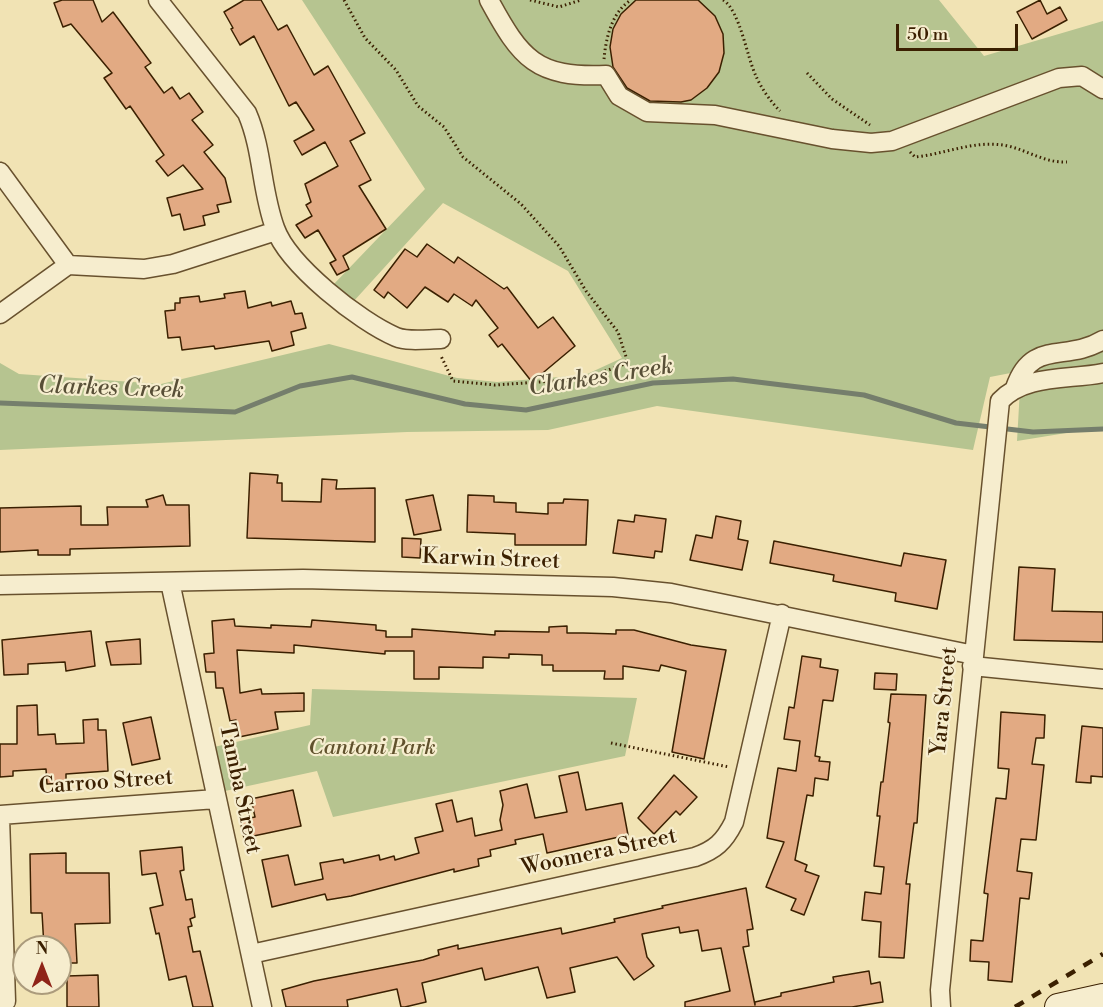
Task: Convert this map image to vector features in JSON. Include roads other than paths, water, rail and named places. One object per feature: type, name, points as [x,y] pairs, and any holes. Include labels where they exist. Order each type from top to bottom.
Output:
[{"type":"street","points":[[158,0],[247,113],[256,133],[267,203],[276,231],[300,263],[351,312],[398,338],[436,339]]},
{"type":"street","points":[[489,0],[511,38],[542,69],[564,75],[606,75],[619,96],[647,112],[715,115],[800,133],[872,143],[892,141],[1059,78],[1082,76],[1103,89]]},
{"type":"street","points":[[0,171],[68,265]]},
{"type":"street","points":[[0,314],[68,265],[144,268],[173,264],[276,231]]},
{"type":"street","points":[[1015,388],[1021,370],[1033,358],[1063,354],[1103,340]]},
{"type":"street","points":[[1015,388],[1103,373]]},
{"type":"street","name":"Yara Street","points":[[941,1007],[941,978],[994,446],[999,405],[1015,388]]},
{"type":"street","name":"Karwin Street","points":[[0,585],[303,579],[613,587],[671,593],[782,614],[973,661],[1103,679]]},
{"type":"street","name":"Tamba Street","points":[[170,582],[262,1007]]},
{"type":"street","name":"Woomera Street","points":[[251,954],[695,857],[713,850],[725,840],[734,822],[782,614]]},
{"type":"street","name":"Carroo Street","points":[[0,816],[216,799]]},
{"type":"street","points":[[0,816],[6,1001],[0,1003]]},
{"type":"street","points":[[1058,1007],[1103,997]]},
{"type":"waterway","name":"Clarkes Creek","points":[[0,403],[235,412],[300,386],[352,377],[465,404],[526,410],[653,383],[733,379],[864,395],[956,423],[1033,432],[1103,429]]},
{"type":"railway","points":[[1015,1007],[1103,954]]},
{"type":"park label","name":"Cantoni Park","points":[[372,749]]}]
